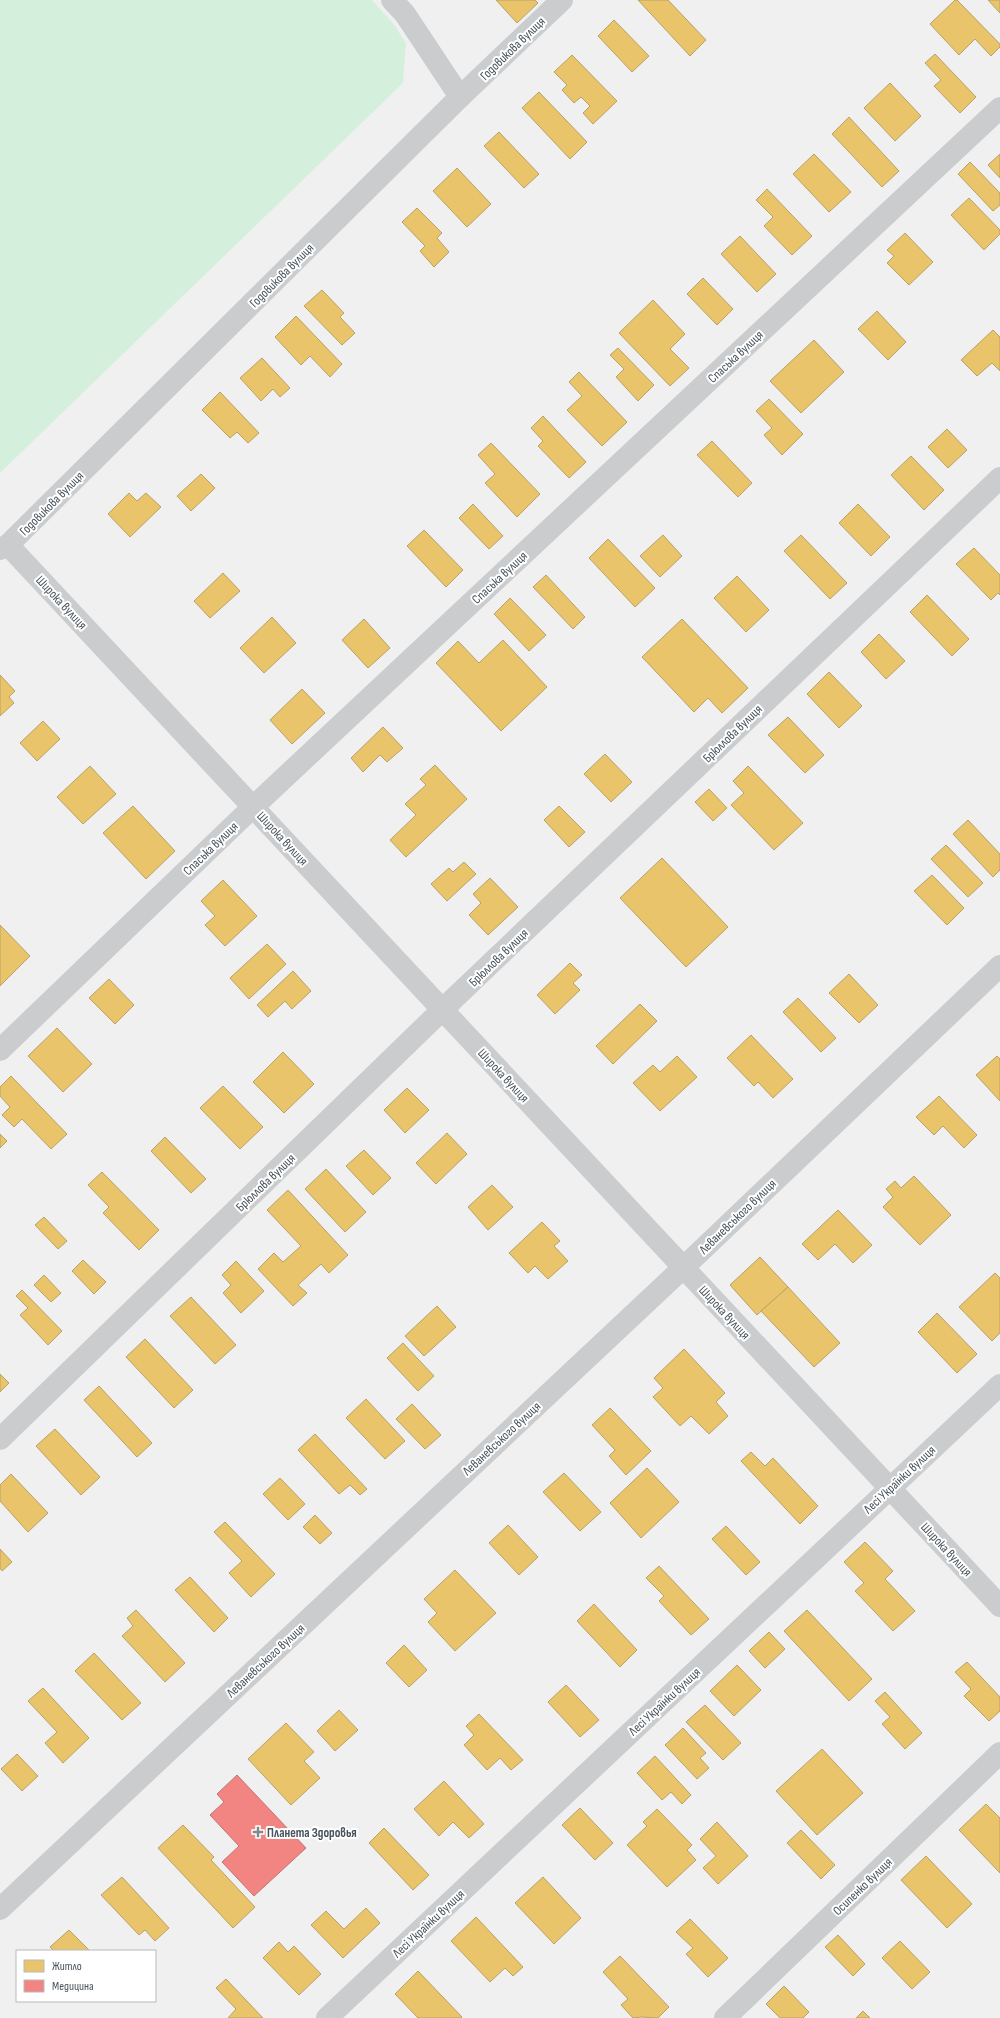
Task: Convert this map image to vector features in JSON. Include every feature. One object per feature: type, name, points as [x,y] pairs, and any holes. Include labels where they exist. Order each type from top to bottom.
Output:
[{"type":"street","points":[[392,0],[405,14],[460,97]]},
{"type":"street","name":"Годовикова вулиця","points":[[4,547],[460,97],[562,0]]},
{"type":"street","name":"Спаська вулиця","points":[[0,1050],[253,807],[1000,108]]},
{"type":"street","name":"Брюллова вулиця","points":[[0,1439],[443,1009],[1000,478]]},
{"type":"street","name":"Широка вулиця","points":[[4,547],[253,807],[443,1009],[1000,1606]]},
{"type":"street","name":"Леваневського вулиця","points":[[0,1909],[684,1267],[1000,966]]},
{"type":"street","name":"Лесі Українки вулиця","points":[[327,2018],[1000,1385]]},
{"type":"street","name":"Осипенко вулиця","points":[[725,2018],[1000,1753]]},
{"type":"green space","points":[[0,0],[372,0],[393,23],[406,43],[403,83],[0,473]]},
{"type":"building: Житло","points":[[496,0],[535,0],[538,3],[517,23]]},
{"type":"building: Житло","points":[[638,0],[668,0],[706,40],[690,56]]},
{"type":"building: Житло","points":[[955,0],[957,0],[1000,44],[1000,47],[991,56],[975,39],[959,55],[930,24]]},
{"type":"building: Житло","points":[[988,0],[1000,0],[1000,13]]},
{"type":"building: Житло","points":[[614,20],[649,56],[632,72],[598,36]]},
{"type":"building: Житло","points":[[935,54],[976,97],[960,113],[934,86],[941,80],[925,63]]},
{"type":"building: Житло","points":[[572,55],[617,101],[593,124],[583,113],[590,106],[581,97],[574,103],[562,90],[567,85],[554,72]]},
{"type":"building: Житло","points":[[890,83],[921,116],[895,141],[864,108]]},
{"type":"building: Житло","points":[[539,92],[587,142],[570,159],[522,108]]},
{"type":"building: Житло","points":[[849,117],[899,171],[882,187],[832,134]]},
{"type":"building: Житло","points":[[499,132],[539,174],[524,188],[484,146]]},
{"type":"building: Житло","points":[[814,154],[851,192],[829,212],[793,174]]},
{"type":"building: Житло","points":[[1000,154],[1000,178],[988,165]]},
{"type":"building: Житло","points":[[970,162],[1000,193],[1000,205],[993,211],[958,174]]},
{"type":"building: Житло","points":[[457,168],[491,204],[467,227],[433,191]]},
{"type":"building: Житло","points":[[767,189],[812,236],[792,255],[764,226],[773,217],[756,200]]},
{"type":"building: Житло","points":[[969,198],[1000,230],[1000,234],[984,250],[951,215]]},
{"type":"building: Житло","points":[[417,208],[442,233],[437,238],[449,252],[434,267],[420,251],[425,246],[402,222]]},
{"type":"building: Житло","points":[[905,233],[933,262],[909,285],[887,263],[894,256],[887,250]]},
{"type":"building: Житло","points":[[740,236],[776,274],[757,292],[721,254]]},
{"type":"building: Житло","points":[[703,278],[733,309],[717,325],[687,294]]},
{"type":"building: Житло","points":[[322,290],[344,313],[340,317],[355,333],[342,345],[304,306]]},
{"type":"building: Житло","points":[[653,300],[685,334],[670,349],[689,368],[670,386],[619,333]]},
{"type":"building: Житло","points":[[877,311],[906,342],[888,360],[858,329]]},
{"type":"building: Житло","points":[[296,316],[342,364],[330,377],[310,356],[301,365],[275,337]]},
{"type":"building: Житло","points":[[993,330],[1000,337],[1000,371],[992,363],[977,376],[961,360]]},
{"type":"building: Житло","points":[[814,340],[844,372],[801,413],[770,381]]},
{"type":"building: Житло","points":[[618,348],[654,385],[638,401],[616,377],[624,369],[610,355]]},
{"type":"building: Житло","points":[[262,358],[290,388],[280,397],[273,389],[261,401],[240,378]]},
{"type":"building: Житло","points":[[579,372],[627,422],[602,446],[567,410],[582,396],[569,382]]},
{"type":"building: Житло","points":[[220,392],[259,433],[248,443],[237,432],[230,438],[202,410]]},
{"type":"building: Житло","points":[[769,399],[803,434],[782,455],[764,435],[772,428],[756,411]]},
{"type":"building: Житло","points":[[543,416],[586,462],[569,478],[538,446],[543,441],[531,428]]},
{"type":"building: Житло","points":[[947,429],[967,450],[948,468],[928,447]]},
{"type":"building: Житло","points":[[712,441],[752,483],[738,497],[697,455]]},
{"type":"building: Житло","points":[[491,443],[540,494],[517,517],[485,483],[495,474],[478,455]]},
{"type":"building: Житло","points":[[911,456],[944,490],[924,510],[891,475]]},
{"type":"building: Житло","points":[[201,474],[215,488],[191,511],[177,496]]},
{"type":"building: Житло","points":[[129,493],[137,501],[146,493],[161,507],[130,537],[108,514]]},
{"type":"building: Житло","points":[[473,504],[503,536],[489,549],[459,518]]},
{"type":"building: Житло","points":[[858,504],[890,537],[871,556],[839,523]]},
{"type":"building: Житло","points":[[424,530],[463,570],[446,587],[407,546]]},
{"type":"building: Житло","points":[[663,535],[682,556],[660,577],[640,556]]},
{"type":"building: Житло","points":[[801,535],[847,583],[830,599],[784,551]]},
{"type":"building: Житло","points":[[608,539],[655,588],[635,607],[589,558]]},
{"type":"building: Житло","points":[[974,548],[1000,575],[1000,595],[998,593],[991,600],[956,564]]},
{"type":"building: Житло","points":[[223,573],[240,591],[210,618],[194,601]]},
{"type":"building: Житло","points":[[546,575],[585,617],[573,629],[533,587]]},
{"type":"building: Житло","points":[[737,576],[769,610],[746,632],[714,598]]},
{"type":"building: Житло","points":[[927,595],[969,639],[952,656],[910,612]]},
{"type":"building: Житло","points":[[510,598],[546,635],[529,651],[494,614]]},
{"type":"building: Житло","points":[[272,617],[296,643],[264,673],[240,648]]},
{"type":"building: Житло","points":[[364,619],[390,648],[368,668],[342,640]]},
{"type":"building: Житло","points":[[682,619],[748,688],[722,713],[708,698],[694,712],[642,657]]},
{"type":"building: Житло","points":[[879,634],[905,661],[886,679],[861,652]]},
{"type":"building: Житло","points":[[503,640],[547,687],[501,731],[436,663],[458,641],[479,663]]},
{"type":"building: Житло","points":[[829,672],[862,706],[839,728],[807,694]]},
{"type":"building: Житло","points":[[0,675],[15,691],[9,697],[14,703],[0,716]]},
{"type":"building: Житло","points":[[302,689],[325,713],[292,744],[270,720]]},
{"type":"building: Житло","points":[[788,717],[824,755],[805,773],[768,735]]},
{"type":"building: Житло","points":[[43,721],[60,739],[37,761],[20,743]]},
{"type":"building: Житло","points":[[383,727],[403,748],[387,762],[380,755],[363,772],[351,758]]},
{"type":"building: Житло","points":[[605,754],[632,782],[611,802],[584,774]]},
{"type":"building: Житло","points":[[435,765],[467,799],[406,857],[390,840],[416,815],[405,804],[426,785],[420,779]]},
{"type":"building: Житло","points":[[90,766],[116,794],[83,824],[57,797]]},
{"type":"building: Житло","points":[[748,766],[803,823],[774,850],[731,805],[744,793],[733,781]]},
{"type":"building: Житло","points":[[709,789],[727,808],[713,821],[695,802]]},
{"type":"building: Житло","points":[[133,806],[175,851],[146,879],[103,833]]},
{"type":"building: Житло","points":[[559,806],[585,832],[569,847],[544,820]]},
{"type":"building: Житло","points":[[968,820],[1000,854],[1000,870],[993,877],[953,834]]},
{"type":"building: Житло","points":[[946,845],[983,883],[968,897],[931,859]]},
{"type":"building: Житло","points":[[662,858],[728,927],[686,967],[620,898]]},
{"type":"building: Житло","points":[[464,862],[476,874],[447,901],[431,884],[449,868],[453,872]]},
{"type":"building: Житло","points":[[932,875],[964,908],[947,925],[914,891]]},
{"type":"building: Житло","points":[[490,878],[518,907],[488,935],[469,915],[481,903],[473,894]]},
{"type":"building: Житло","points":[[223,880],[257,916],[225,946],[205,925],[215,916],[201,901]]},
{"type":"building: Житло","points":[[0,925],[30,956],[0,986]]},
{"type":"building: Житло","points":[[267,944],[286,964],[249,999],[230,978]]},
{"type":"building: Житло","points":[[570,963],[582,975],[573,983],[580,990],[555,1014],[537,995]]},
{"type":"building: Житло","points":[[293,971],[311,991],[292,1009],[285,1001],[268,1017],[257,1005]]},
{"type":"building: Житло","points":[[849,974],[878,1005],[859,1023],[829,993]]},
{"type":"building: Житло","points":[[109,979],[134,1005],[115,1024],[89,998]]},
{"type":"building: Житло","points":[[798,998],[836,1038],[821,1052],[783,1012]]},
{"type":"building: Житло","points":[[640,1004],[657,1021],[613,1064],[596,1046]]},
{"type":"building: Житло","points":[[57,1028],[92,1064],[63,1092],[28,1056]]},
{"type":"building: Житло","points":[[751,1035],[793,1079],[773,1098],[758,1082],[754,1086],[727,1058]]},
{"type":"building: Житло","points":[[283,1052],[314,1084],[284,1113],[253,1082]]},
{"type":"building: Житло","points":[[677,1056],[697,1077],[660,1111],[633,1083],[653,1065],[660,1072]]},
{"type":"building: Житло","points":[[997,1056],[1000,1059],[1000,1101],[976,1075]]},
{"type":"building: Житло","points":[[11,1076],[67,1134],[51,1149],[22,1119],[14,1127],[2,1115],[10,1107],[0,1096],[0,1087]]},
{"type":"building: Житло","points":[[223,1086],[263,1127],[240,1149],[200,1108]]},
{"type":"building: Житло","points":[[407,1088],[429,1110],[405,1133],[384,1110]]},
{"type":"building: Житло","points":[[939,1096],[977,1135],[964,1148],[943,1126],[934,1135],[916,1117]]},
{"type":"building: Житло","points":[[447,1133],[467,1154],[436,1184],[416,1163]]},
{"type":"building: Житло","points":[[0,1134],[7,1141],[0,1148]]},
{"type":"building: Житло","points":[[165,1137],[206,1179],[191,1193],[151,1151]]},
{"type":"building: Житло","points":[[364,1150],[391,1178],[373,1195],[346,1166]]},
{"type":"building: Житло","points":[[326,1169],[366,1212],[345,1232],[305,1189]]},
{"type":"building: Житло","points":[[102,1172],[159,1230],[139,1250],[103,1213],[109,1207],[88,1185]]},
{"type":"building: Житло","points":[[914,1176],[951,1215],[920,1245],[883,1207],[893,1197],[886,1189],[895,1181],[901,1188]]},
{"type":"building: Житло","points":[[492,1185],[513,1207],[488,1230],[468,1207]]},
{"type":"building: Житло","points":[[288,1190],[348,1255],[329,1273],[321,1264],[298,1285],[307,1293],[293,1306],[258,1269],[274,1253],[283,1262],[301,1246],[267,1210]]},
{"type":"building: Житло","points":[[838,1210],[872,1245],[853,1263],[835,1244],[818,1260],[802,1244]]},
{"type":"building: Житло","points":[[44,1217],[67,1241],[58,1249],[35,1225]]},
{"type":"building: Житло","points":[[542,1222],[560,1241],[554,1246],[568,1261],[548,1279],[535,1266],[528,1273],[509,1253]]},
{"type":"building: Житло","points":[[760,1257],[788,1287],[757,1315],[730,1285]]},
{"type":"building: Житло","points":[[83,1260],[106,1282],[94,1294],[72,1271]]},
{"type":"building: Житло","points":[[236,1261],[264,1291],[241,1313],[223,1293],[231,1285],[222,1275]]},
{"type":"building: Житло","points":[[995,1273],[1000,1278],[1000,1333],[992,1341],[959,1307]]},
{"type":"building: Житло","points":[[44,1275],[61,1293],[51,1302],[34,1285]]},
{"type":"building: Житло","points":[[788,1287],[840,1343],[814,1367],[761,1311]]},
{"type":"building: Житло","points":[[22,1290],[62,1331],[48,1345],[20,1315],[28,1308],[16,1296]]},
{"type":"building: Житло","points":[[191,1297],[236,1345],[215,1364],[170,1316]]},
{"type":"building: Житло","points":[[437,1306],[456,1327],[424,1356],[405,1336]]},
{"type":"building: Житло","points":[[937,1313],[977,1354],[957,1373],[918,1332]]},
{"type":"building: Житло","points":[[145,1339],[193,1390],[174,1408],[126,1357]]},
{"type":"building: Житло","points":[[403,1343],[434,1376],[418,1391],[387,1358]]},
{"type":"building: Житло","points":[[684,1349],[725,1393],[716,1402],[728,1416],[709,1434],[691,1416],[680,1426],[653,1397],[663,1388],[654,1378]]},
{"type":"building: Житло","points":[[0,1374],[9,1383],[0,1392]]},
{"type":"building: Житло","points":[[99,1386],[152,1443],[137,1457],[84,1400]]},
{"type":"building: Житло","points":[[366,1399],[405,1441],[385,1459],[346,1418]]},
{"type":"building: Житло","points":[[412,1404],[441,1435],[425,1449],[396,1419]]},
{"type":"building: Житло","points":[[610,1408],[651,1451],[626,1475],[609,1456],[615,1450],[592,1425]]},
{"type":"building: Житло","points":[[55,1429],[100,1477],[81,1495],[36,1446]]},
{"type":"building: Житло","points":[[315,1434],[367,1489],[360,1495],[350,1485],[339,1494],[298,1450]]},
{"type":"building: Житло","points":[[751,1452],[765,1466],[773,1458],[818,1506],[800,1524],[741,1461]]},
{"type":"building: Житло","points":[[647,1468],[679,1502],[641,1538],[610,1503]]},
{"type":"building: Житло","points":[[564,1473],[601,1512],[580,1531],[543,1492]]},
{"type":"building: Житло","points":[[11,1474],[48,1513],[28,1532],[0,1501],[0,1485]]},
{"type":"building: Житло","points":[[280,1478],[305,1504],[288,1520],[263,1494]]},
{"type":"building: Житло","points":[[315,1515],[332,1533],[320,1544],[303,1527]]},
{"type":"building: Житло","points":[[225,1522],[275,1574],[251,1597],[229,1573],[242,1561],[214,1532]]},
{"type":"building: Житло","points":[[508,1525],[538,1557],[519,1575],[489,1543]]},
{"type":"building: Житло","points":[[726,1526],[760,1562],[746,1575],[712,1539]]},
{"type":"building: Житло","points":[[865,1542],[893,1571],[885,1579],[915,1611],[893,1631],[855,1591],[864,1583],[844,1562]]},
{"type":"building: Житло","points":[[0,1549],[12,1562],[2,1571],[0,1568]]},
{"type":"building: Житло","points":[[659,1566],[709,1619],[691,1635],[659,1601],[664,1596],[646,1578]]},
{"type":"building: Житло","points":[[455,1570],[496,1613],[455,1651],[428,1622],[437,1613],[424,1599]]},
{"type":"building: Житло","points":[[190,1577],[228,1618],[214,1632],[175,1590]]},
{"type":"building: Житло","points":[[594,1604],[637,1650],[620,1667],[577,1621]]},
{"type":"building: Житло","points":[[136,1610],[185,1663],[165,1682],[122,1636],[133,1626],[127,1618]]},
{"type":"building: Житло","points":[[807,1610],[872,1679],[849,1701],[784,1631]]},
{"type":"building: Житло","points":[[769,1632],[785,1649],[765,1668],[749,1651]]},
{"type":"building: Житло","points":[[404,1645],[427,1670],[409,1687],[386,1663]]},
{"type":"building: Житло","points":[[94,1653],[141,1703],[122,1720],[75,1671]]},
{"type":"building: Житло","points":[[967,1662],[1000,1697],[1000,1711],[989,1721],[964,1696],[971,1689],[955,1672]]},
{"type":"building: Житло","points":[[737,1665],[761,1690],[734,1716],[710,1691]]},
{"type":"building: Житло","points":[[566,1685],[599,1720],[580,1737],[548,1702]]},
{"type":"building: Житло","points":[[43,1688],[89,1738],[63,1763],[45,1743],[57,1732],[28,1701]]},
{"type":"building: Житло","points":[[885,1692],[922,1733],[905,1749],[882,1724],[890,1717],[875,1701]]},
{"type":"building: Житло","points":[[705,1705],[741,1743],[723,1760],[686,1722]]},
{"type":"building: Житло","points":[[339,1710],[358,1730],[335,1751],[317,1731]]},
{"type":"building: Житло","points":[[479,1714],[523,1760],[511,1770],[500,1758],[487,1770],[464,1745],[474,1735],[466,1726]]},
{"type":"building: Житло","points":[[286,1723],[314,1752],[304,1761],[320,1778],[291,1805],[248,1759]]},
{"type":"building: Житло","points":[[683,1728],[706,1753],[700,1758],[709,1768],[697,1779],[665,1745]]},
{"type":"building: Житло","points":[[822,1749],[863,1793],[817,1835],[776,1791]]},
{"type":"building: Житло","points":[[17,1754],[38,1776],[22,1791],[1,1769]]},
{"type":"building: Житло","points":[[655,1756],[691,1795],[682,1804],[671,1792],[662,1800],[637,1773]]},
{"type":"building: Житло","points":[[444,1781],[484,1824],[469,1838],[453,1822],[439,1836],[414,1809]]},
{"type":"building: Житло","points":[[986,1804],[1000,1818],[1000,1873],[959,1830]]},
{"type":"building: Житло","points":[[580,1808],[613,1843],[595,1860],[562,1825]]},
{"type":"building: Житло","points":[[657,1809],[692,1845],[687,1850],[696,1860],[667,1887],[627,1845],[647,1826],[643,1822]]},
{"type":"building: Житло","points":[[717,1822],[748,1856],[718,1884],[703,1868],[716,1856],[700,1839]]},
{"type":"building: Житло","points":[[183,1825],[214,1857],[211,1860],[255,1907],[233,1928],[158,1848]]},
{"type":"building: Житло","points":[[384,1828],[429,1875],[413,1890],[369,1843]]},
{"type":"building: Житло","points":[[801,1830],[835,1865],[821,1879],[787,1843]]},
{"type":"building: Житло","points":[[926,1856],[972,1904],[947,1928],[901,1880]]},
{"type":"building: Житло","points":[[122,1877],[169,1928],[155,1941],[145,1930],[139,1935],[101,1895]]},
{"type":"building: Житло","points":[[543,1877],[581,1918],[554,1944],[515,1903]]},
{"type":"building: Житло","points":[[366,1908],[380,1923],[343,1958],[311,1925],[326,1911],[344,1929]]},
{"type":"building: Житло","points":[[476,1917],[523,1967],[513,1976],[505,1968],[490,1982],[451,1941]]},
{"type":"building: Житло","points":[[690,1919],[728,1958],[708,1977],[686,1954],[693,1948],[676,1932]]},
{"type":"building: Житло","points":[[69,1930],[89,1950],[53,1950],[50,1947]]},
{"type":"building: Житло","points":[[838,1935],[865,1964],[853,1976],[825,1947]]},
{"type":"building: Житло","points":[[900,1941],[930,1972],[912,1989],[882,1958]]},
{"type":"building: Житло","points":[[279,1942],[288,1952],[294,1946],[321,1974],[299,1995],[263,1958]]},
{"type":"building: Житло","points":[[620,1956],[669,2007],[658,2018],[633,2018],[621,2005],[628,1999],[603,1972]]},
{"type":"building: Житло","points":[[418,1971],[462,2017],[418,2018],[395,1994]]},
{"type":"building: Житло","points":[[226,1979],[263,2018],[228,2018],[236,2009],[216,1988]]},
{"type":"building: Житло","points":[[784,1986],[809,2012],[803,2018],[780,2018],[766,2004]]},
{"type":"building: Житло","points":[[863,2011],[870,2018],[856,2018]]},
{"type":"building: Медицина","points":[[237,1775],[306,1848],[254,1896],[222,1862],[239,1846],[210,1815],[224,1802],[217,1794]]},
{"type":"place","name":"Планета Здоровья","points":[[258,1832]]}]
